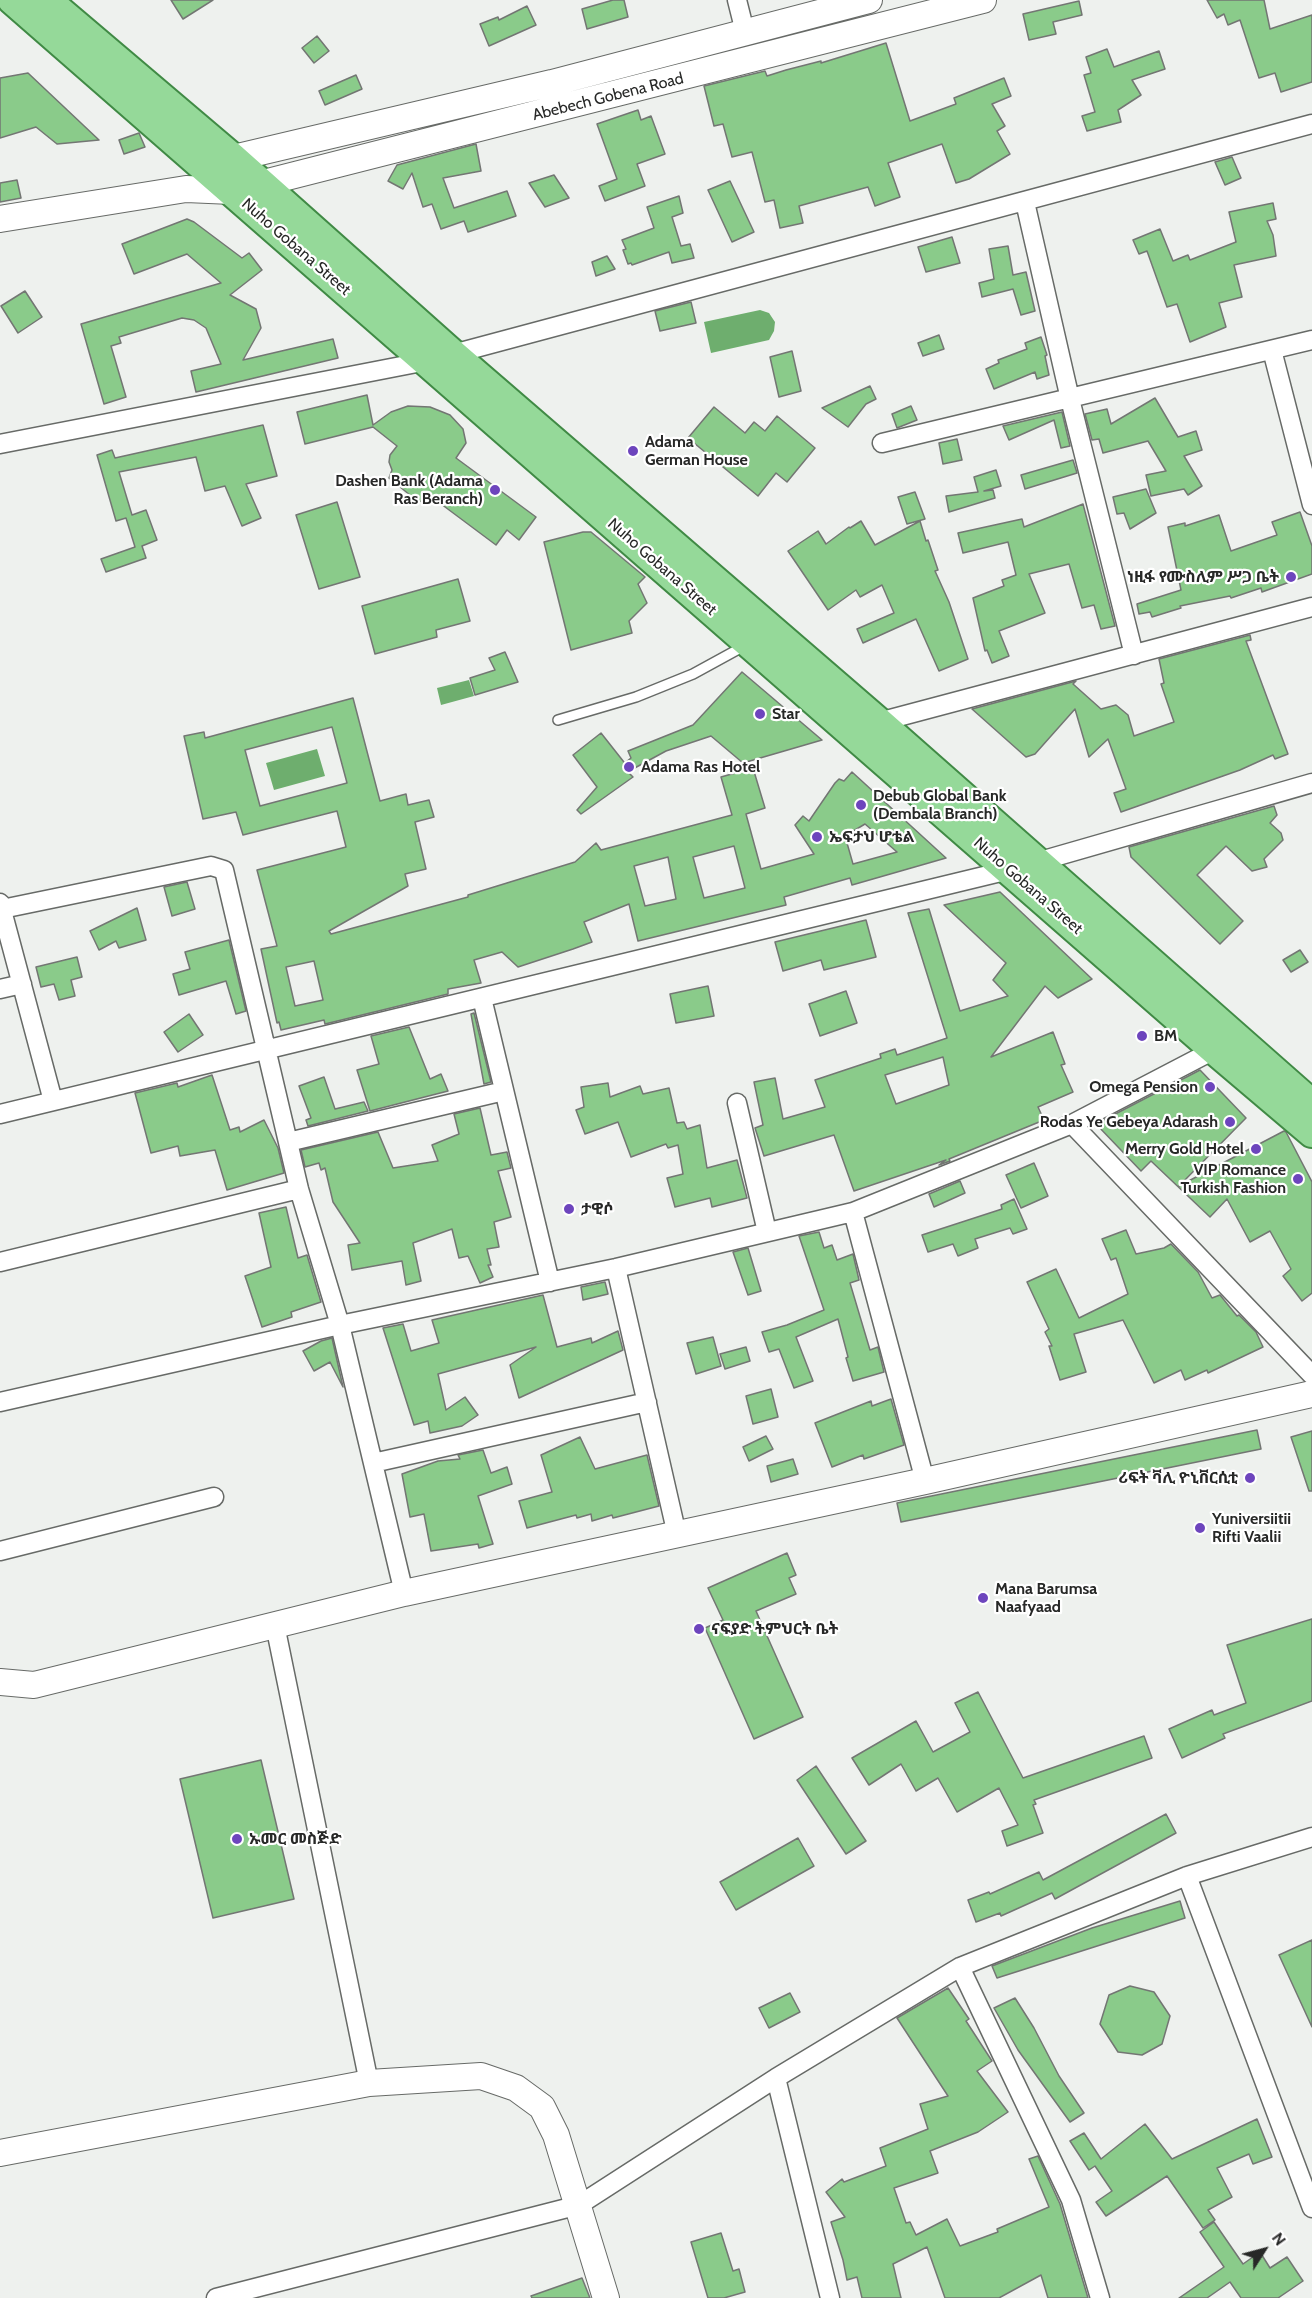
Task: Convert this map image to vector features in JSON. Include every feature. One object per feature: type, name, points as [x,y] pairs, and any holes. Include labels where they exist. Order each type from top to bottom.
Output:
[{"type":"main road","name":"Nuho Gobana Street","points":[[12,0],[232,191],[441,358],[759,635],[1009,870],[1214,1050],[1301,1100]]},
{"type":"main road","name":"Nuho Gobana Street","points":[[46,0],[233,158],[441,358]]},
{"type":"main road","name":"Nuho Gobana Street","points":[[759,635],[879,722],[1037,861],[1301,1100],[1312,1133]]},
{"type":"street","points":[[737,0],[746,32]]},
{"type":"street","name":"Abebech Gobena Road","points":[[0,219],[186,189],[232,191],[983,0]]},
{"type":"street","name":"Abebech Gobena Road","points":[[203,165],[552,82],[860,1]]},
{"type":"street","points":[[0,444],[441,358],[1312,124]]},
{"type":"street","points":[[186,189],[203,165]]},
{"type":"street","points":[[1024,202],[1134,655]]},
{"type":"street","points":[[882,443],[1312,340]]},
{"type":"street","points":[[1272,350],[1312,505]]},
{"type":"street","points":[[879,722],[1312,607]]},
{"type":"street","points":[[0,1114],[1009,870],[1312,783]]},
{"type":"street","points":[[53,1101],[1,906],[211,866],[224,870],[299,1189],[340,1325],[404,1593]]},
{"type":"street","points":[[0,989],[22,984]]},
{"type":"street","points":[[482,998],[550,1282]]},
{"type":"street","points":[[0,1402],[340,1325],[616,1268],[853,1212],[1072,1124],[1214,1050]]},
{"type":"street","points":[[288,1142],[504,1091]]},
{"type":"street","points":[[737,1103],[767,1232]]},
{"type":"street","points":[[1072,1124],[1312,1375]]},
{"type":"street","points":[[0,1262],[299,1189]]},
{"type":"street","points":[[853,1212],[925,1481]]},
{"type":"street","points":[[616,1268],[677,1535]]},
{"type":"street","points":[[0,1683],[34,1685],[404,1593],[925,1481],[1312,1394]]},
{"type":"street","points":[[373,1463],[647,1402]]},
{"type":"street","points":[[0,1551],[214,1497]]},
{"type":"street","points":[[275,1625],[369,2083]]},
{"type":"street","points":[[216,2298],[579,2205],[776,2078],[960,1967],[1187,1876],[1312,1837]]},
{"type":"street","points":[[1187,1876],[1306,2174],[1312,2208]]},
{"type":"street","points":[[960,1967],[1071,2200],[1100,2298]]},
{"type":"street","points":[[0,2153],[369,2083],[481,2076],[516,2088],[542,2107],[556,2135],[606,2298]]},
{"type":"street","points":[[776,2078],[830,2298]]},
{"type":"lane","points":[[558,720],[636,697],[693,674],[759,635]]},
{"type":"shaded area","points":[[760,310],[769,313],[775,322],[774,331],[769,340],[711,353],[704,322]]},
{"type":"shaded area","points":[[469,680],[474,696],[441,705],[437,688]]},
{"type":"shaded area","points":[[317,749],[325,776],[274,790],[266,763]]},
{"type":"building","points":[[171,0],[213,0],[183,19]]},
{"type":"building","points":[[613,0],[624,0],[628,17],[587,29],[582,9]]},
{"type":"building","points":[[1207,0],[1264,0],[1270,29],[1312,15],[1312,82],[1281,92],[1275,73],[1259,78],[1240,20],[1228,25],[1224,14],[1217,18]]},
{"type":"building","points":[[1079,1],[1082,15],[1053,22],[1056,34],[1029,40],[1023,14]]},
{"type":"building","points":[[527,6],[536,25],[489,46],[480,24],[498,17],[499,20]]},
{"type":"building","points":[[317,36],[329,51],[314,63],[302,48]]},
{"type":"building","points":[[886,43],[910,121],[956,104],[954,98],[1004,78],[1011,96],[992,104],[1005,126],[997,131],[1010,154],[969,179],[956,183],[942,144],[888,163],[900,197],[875,206],[868,187],[799,206],[803,223],[780,228],[774,200],[765,202],[752,152],[732,157],[723,124],[714,126],[704,86],[765,71],[767,76],[821,61],[821,63]]},
{"type":"building","points":[[1107,49],[1114,67],[1159,51],[1165,69],[1132,80],[1141,95],[1118,110],[1121,122],[1087,131],[1082,116],[1095,112],[1084,75],[1091,73],[1086,57]]},
{"type":"building","points":[[28,73],[99,140],[57,144],[36,127],[0,138],[0,78]]},
{"type":"building","points":[[356,75],[362,89],[325,105],[319,91]]},
{"type":"building","points":[[638,110],[641,120],[651,116],[665,154],[637,164],[645,186],[605,201],[599,186],[617,179],[597,124]]},
{"type":"building","points":[[139,133],[145,147],[124,154],[119,140]]},
{"type":"building","points":[[476,144],[481,171],[443,178],[454,208],[507,191],[516,216],[468,232],[464,221],[441,229],[432,204],[423,207],[412,173],[403,189],[388,181],[397,165]]},
{"type":"building","points":[[1232,157],[1241,178],[1225,185],[1215,162]]},
{"type":"building","points":[[554,175],[569,198],[545,207],[529,183]]},
{"type":"building","points":[[17,180],[21,198],[0,202],[0,183]]},
{"type":"building","points":[[730,181],[754,232],[732,242],[708,190]]},
{"type":"building","points":[[679,196],[683,213],[672,217],[681,246],[690,244],[694,258],[672,263],[669,252],[632,265],[628,264],[622,240],[654,228],[647,207]]},
{"type":"building","points":[[1273,203],[1276,219],[1267,221],[1273,235],[1276,256],[1234,265],[1242,297],[1219,303],[1226,327],[1190,342],[1177,304],[1167,307],[1147,251],[1139,254],[1133,240],[1160,229],[1173,261],[1188,255],[1190,260],[1236,242],[1229,212]]},
{"type":"building","points":[[187,219],[242,258],[249,253],[262,270],[230,295],[256,309],[261,328],[243,360],[333,339],[338,358],[196,392],[191,371],[221,364],[206,328],[194,320],[182,318],[119,337],[121,343],[111,346],[126,397],[104,404],[81,324],[221,283],[187,254],[134,274],[122,244]]},
{"type":"building","points":[[952,237],[960,263],[926,272],[918,247]]},
{"type":"building","points":[[1008,246],[1013,275],[1026,272],[1035,311],[1021,315],[1013,289],[982,297],[979,283],[994,279],[989,249]]},
{"type":"building","points":[[607,256],[615,269],[596,276],[592,262]]},
{"type":"building","points":[[25,291],[42,317],[18,333],[1,306]]},
{"type":"building","points":[[691,302],[696,323],[660,331],[655,311]]},
{"type":"building","points":[[939,335],[944,349],[923,356],[918,343]]},
{"type":"building","points":[[1041,337],[1047,355],[1045,356],[1049,375],[1037,379],[1035,372],[994,389],[986,369],[999,363],[998,360],[1027,349],[1025,343]]},
{"type":"building","points":[[792,351],[801,391],[779,397],[770,357]]},
{"type":"building","points":[[870,386],[876,399],[866,404],[848,427],[822,408]]},
{"type":"building","points":[[367,395],[373,425],[391,412],[408,406],[430,407],[450,415],[463,429],[466,443],[456,458],[536,517],[519,540],[507,530],[496,545],[429,495],[423,502],[416,500],[389,478],[392,470],[389,462],[390,455],[397,446],[373,427],[305,444],[297,412]]},
{"type":"building","points":[[1155,398],[1178,437],[1196,431],[1202,450],[1184,456],[1202,486],[1188,495],[1184,489],[1151,496],[1146,475],[1166,471],[1148,441],[1103,453],[1099,439],[1092,440],[1085,414],[1107,409],[1111,424]]},
{"type":"building","points":[[911,406],[917,420],[897,428],[892,414]]},
{"type":"building","points":[[714,407],[745,433],[754,422],[765,431],[777,416],[815,448],[787,482],[776,473],[758,496],[688,438]]},
{"type":"building","points":[[1062,412],[1070,446],[1061,448],[1054,420],[1009,440],[1003,426]]},
{"type":"building","points":[[263,425],[277,476],[246,484],[261,518],[242,526],[225,486],[205,491],[196,457],[119,472],[132,515],[146,510],[157,540],[142,546],[146,558],[106,572],[101,559],[135,547],[126,518],[116,521],[97,455],[112,450],[115,458]]},
{"type":"building","points":[[957,439],[962,460],[943,464],[939,443]]},
{"type":"building","points":[[1073,460],[1077,473],[1025,489],[1021,475]]},
{"type":"building","points":[[996,470],[1001,486],[984,491],[993,490],[995,498],[949,512],[946,496],[978,492],[974,477]]},
{"type":"building","points":[[1146,489],[1156,513],[1130,529],[1124,513],[1117,514],[1113,497]]},
{"type":"building","points":[[915,492],[925,519],[907,524],[898,497]]},
{"type":"building","points":[[337,502],[360,577],[319,589],[296,515]]},
{"type":"building","points":[[1083,504],[1115,626],[1101,629],[1094,605],[1082,608],[1069,564],[1029,574],[1045,613],[999,631],[1009,656],[992,663],[987,650],[985,651],[973,598],[1004,586],[1002,580],[1016,575],[1008,542],[963,553],[958,533],[1022,519],[1024,527]]},
{"type":"building","points":[[1300,512],[1312,546],[1312,574],[1262,592],[1261,588],[1231,598],[1230,596],[1180,606],[1181,608],[1152,617],[1150,612],[1139,614],[1137,604],[1181,590],[1168,527],[1185,523],[1185,526],[1219,515],[1231,551],[1277,535],[1272,522]]},
{"type":"building","points":[[861,521],[875,545],[920,521],[938,570],[935,571],[949,602],[968,659],[939,671],[916,619],[863,643],[857,629],[894,613],[882,585],[860,597],[856,590],[828,610],[788,551],[818,531],[826,544]]},
{"type":"building","points":[[591,532],[645,577],[638,584],[647,603],[629,621],[632,633],[571,650],[544,542]]},
{"type":"building","points":[[458,579],[470,621],[436,630],[437,637],[375,654],[362,606]]},
{"type":"building","points":[[1250,635],[1251,640],[1246,641],[1288,754],[1275,759],[1273,755],[1240,770],[1121,812],[1114,793],[1126,789],[1108,739],[1089,757],[1075,709],[1035,754],[1026,757],[972,709],[1076,681],[1073,684],[1101,709],[1116,705],[1128,715],[1134,736],[1174,722],[1161,684],[1164,683],[1159,659]]},
{"type":"building","points":[[505,652],[518,682],[475,695],[470,678],[495,670],[489,658]]},
{"type":"building","points":[[742,672],[822,740],[743,763],[711,736],[666,751],[631,770],[626,762],[631,758],[628,751],[693,725]]},
{"type":"building","points":[[353,698],[380,801],[406,794],[408,805],[429,800],[434,817],[415,822],[426,869],[405,874],[408,886],[329,931],[331,934],[468,897],[468,895],[575,862],[596,843],[601,850],[732,815],[721,777],[753,768],[765,808],[746,814],[761,869],[814,854],[795,825],[803,816],[809,821],[835,783],[839,779],[844,781],[852,772],[946,858],[852,885],[850,878],[784,897],[786,905],[638,941],[629,904],[584,922],[592,942],[573,949],[518,967],[502,952],[474,960],[481,983],[448,989],[448,994],[325,1024],[324,1020],[281,1030],[279,1022],[277,1023],[261,949],[277,946],[257,870],[346,847],[337,811],[243,835],[236,812],[203,819],[184,736],[204,732],[205,738]],"holes":[[[332,727],[347,783],[260,806],[245,750]],[[865,824],[897,852],[853,864],[845,836]],[[734,846],[745,888],[704,898],[693,857]],[[668,857],[676,899],[645,906],[634,866]],[[314,961],[323,1000],[295,1006],[286,967]]]},
{"type":"building","points":[[601,733],[631,771],[628,772],[633,777],[581,814],[577,810],[597,787],[573,755]]},
{"type":"building","points":[[1274,806],[1277,815],[1270,823],[1281,833],[1283,840],[1264,859],[1267,867],[1252,871],[1226,846],[1197,875],[1243,921],[1220,944],[1131,857],[1129,847]]},
{"type":"building","points":[[187,882],[195,909],[172,916],[164,887]]},
{"type":"building","points":[[1000,892],[1092,979],[1058,998],[1045,986],[991,1057],[1053,1032],[1065,1064],[1061,1065],[1073,1092],[1038,1107],[1044,1120],[949,1159],[950,1161],[939,1165],[946,1160],[854,1191],[834,1135],[764,1156],[755,1128],[763,1125],[754,1082],[775,1078],[783,1119],[825,1107],[815,1080],[881,1058],[880,1054],[895,1049],[897,1055],[947,1038],[908,913],[929,909],[960,1011],[1008,996],[993,980],[1006,963],[944,905]],"holes":[[[943,1057],[949,1085],[896,1104],[885,1075]]]},
{"type":"building","points":[[137,908],[146,940],[119,948],[116,941],[99,950],[90,931]]},
{"type":"building","points":[[866,920],[876,957],[824,970],[821,960],[783,971],[775,942]]},
{"type":"building","points":[[229,940],[246,1011],[236,1014],[226,981],[179,995],[173,974],[190,969],[185,952]]},
{"type":"building","points":[[1300,950],[1308,962],[1291,972],[1283,960]]},
{"type":"building","points":[[77,957],[82,977],[71,980],[75,996],[59,1000],[54,984],[41,987],[36,967]]},
{"type":"building","points":[[708,986],[714,1016],[676,1023],[670,994]]},
{"type":"building","points":[[846,991],[857,1023],[820,1036],[809,1004]]},
{"type":"building","points":[[474,1013],[491,1082],[484,1084],[471,1014]]},
{"type":"building","points":[[189,1014],[203,1035],[178,1052],[164,1032]]},
{"type":"building","points":[[409,1027],[430,1079],[441,1074],[448,1091],[370,1111],[357,1070],[379,1064],[371,1036]]},
{"type":"building","points":[[1200,1070],[1246,1118],[1179,1186],[1286,1132],[1312,1182],[1312,1293],[1302,1301],[1283,1276],[1291,1269],[1270,1231],[1250,1242],[1227,1199],[1210,1217],[1151,1161],[1141,1171],[1096,1124]]},
{"type":"building","points":[[212,1075],[230,1130],[239,1127],[240,1132],[264,1120],[278,1148],[284,1173],[227,1190],[215,1150],[180,1156],[178,1146],[151,1153],[135,1093],[177,1083],[178,1087]]},
{"type":"building","points":[[324,1077],[335,1109],[364,1102],[368,1111],[308,1126],[306,1120],[311,1118],[299,1086]]},
{"type":"building","points":[[608,1083],[610,1097],[640,1086],[643,1094],[669,1088],[677,1123],[684,1122],[687,1129],[700,1125],[707,1168],[737,1160],[747,1198],[712,1207],[710,1198],[675,1207],[667,1178],[683,1174],[678,1145],[668,1148],[666,1144],[631,1157],[618,1122],[585,1134],[576,1110],[584,1107],[581,1087]]},
{"type":"building","points":[[480,1108],[491,1155],[507,1152],[511,1168],[498,1171],[511,1217],[494,1222],[499,1247],[487,1249],[491,1265],[488,1265],[493,1277],[480,1283],[468,1256],[459,1258],[452,1229],[413,1243],[421,1281],[406,1285],[402,1261],[352,1270],[348,1245],[360,1243],[333,1202],[325,1168],[321,1170],[319,1163],[305,1167],[301,1150],[378,1132],[393,1168],[438,1161],[432,1145],[459,1134],[454,1114]]},
{"type":"building","points":[[1034,1163],[1048,1196],[1021,1208],[1006,1175]]},
{"type":"building","points":[[960,1181],[965,1193],[934,1207],[929,1194]]},
{"type":"building","points":[[1014,1199],[1027,1229],[1013,1234],[1010,1228],[975,1239],[978,1248],[958,1256],[953,1244],[928,1252],[922,1235],[1002,1209],[1001,1205]]},
{"type":"building","points":[[286,1207],[298,1258],[307,1255],[321,1302],[291,1312],[292,1317],[262,1327],[245,1276],[271,1267],[259,1213]]},
{"type":"building","points":[[1126,1230],[1136,1254],[1164,1248],[1171,1244],[1198,1272],[1212,1298],[1220,1295],[1237,1316],[1239,1315],[1256,1332],[1263,1347],[1208,1373],[1207,1370],[1185,1380],[1181,1370],[1154,1383],[1123,1320],[1074,1334],[1086,1372],[1060,1380],[1049,1346],[1052,1346],[1045,1332],[1049,1329],[1027,1282],[1056,1269],[1079,1318],[1128,1294],[1116,1258],[1111,1260],[1102,1239]]},
{"type":"building","points":[[819,1232],[824,1248],[832,1245],[837,1260],[853,1254],[859,1280],[850,1283],[870,1350],[878,1347],[884,1372],[853,1381],[838,1319],[796,1337],[813,1381],[794,1388],[779,1349],[769,1352],[762,1332],[824,1310],[799,1236]]},
{"type":"building","points":[[748,1248],[761,1291],[748,1295],[733,1252]]},
{"type":"building","points":[[605,1282],[608,1294],[583,1300],[581,1287]]},
{"type":"building","points":[[543,1295],[557,1347],[591,1338],[592,1343],[618,1331],[623,1350],[519,1398],[510,1365],[536,1347],[438,1374],[446,1410],[465,1397],[478,1415],[462,1426],[430,1433],[428,1421],[414,1425],[383,1328],[403,1324],[411,1351],[439,1343],[432,1320]]},
{"type":"building","points":[[713,1337],[721,1366],[696,1374],[687,1343]]},
{"type":"building","points":[[332,1338],[343,1387],[330,1362],[314,1371],[303,1351]]},
{"type":"building","points":[[746,1347],[750,1361],[725,1369],[720,1354]]},
{"type":"building","points":[[771,1389],[778,1417],[753,1424],[746,1396]]},
{"type":"building","points":[[891,1399],[904,1445],[864,1459],[863,1455],[832,1467],[815,1423],[871,1401],[872,1406]]},
{"type":"building","points":[[1257,1430],[1261,1449],[901,1522],[897,1503]]},
{"type":"building","points":[[1312,1431],[1312,1491],[1309,1491],[1291,1437]]},
{"type":"building","points":[[766,1436],[773,1449],[749,1461],[743,1447]]},
{"type":"building","points":[[580,1437],[595,1469],[647,1455],[659,1506],[592,1521],[591,1514],[577,1518],[576,1515],[527,1528],[519,1501],[552,1492],[541,1455]]},
{"type":"building","points":[[483,1450],[491,1473],[507,1467],[512,1484],[478,1496],[493,1544],[479,1548],[478,1544],[431,1551],[424,1514],[410,1517],[402,1474],[438,1461],[460,1459],[458,1455]]},
{"type":"building","points":[[793,1459],[798,1474],[771,1482],[767,1466]]},
{"type":"building","points":[[787,1553],[796,1575],[789,1578],[796,1594],[756,1611],[803,1717],[754,1739],[705,1628],[723,1620],[708,1588]]},
{"type":"building","points":[[1312,1619],[1312,1701],[1223,1734],[1225,1738],[1182,1758],[1169,1729],[1212,1710],[1214,1715],[1246,1703],[1227,1645]]},
{"type":"building","points":[[978,1692],[1023,1778],[1144,1736],[1152,1758],[1034,1800],[1036,1804],[1033,1805],[1043,1833],[1007,1846],[1002,1831],[1018,1825],[999,1788],[957,1812],[938,1778],[916,1791],[901,1764],[869,1785],[852,1758],[916,1721],[933,1752],[970,1732],[955,1703]]},
{"type":"building","name":"ኡመር መስጅድ","points":[[261,1760],[294,1899],[213,1918],[180,1779]]},
{"type":"building","points":[[816,1766],[866,1841],[846,1854],[797,1780]]},
{"type":"building","points":[[1166,1814],[1176,1833],[1055,1899],[1052,1893],[1001,1916],[1000,1913],[976,1922],[968,1900],[989,1892],[990,1894],[1039,1872],[1043,1880]]},
{"type":"building","points":[[798,1838],[814,1866],[736,1910],[720,1882]]},
{"type":"building","points":[[1180,1901],[1185,1918],[997,1978],[992,1966],[1092,1928]]},
{"type":"building","points":[[1312,1940],[1312,2027],[1279,1955]]},
{"type":"building","points":[[1130,1986],[1154,1992],[1170,2016],[1162,2044],[1142,2055],[1118,2052],[1100,2024],[1109,1995]]},
{"type":"building","points":[[948,1988],[969,2019],[966,2021],[992,2061],[977,2071],[1008,2112],[978,2132],[930,2151],[938,2173],[894,2188],[906,2223],[910,2222],[916,2235],[947,2219],[960,2246],[998,2232],[997,2229],[1049,2207],[1029,2159],[1038,2156],[1060,2204],[1088,2298],[1048,2298],[1041,2275],[999,2298],[945,2298],[927,2247],[893,2264],[901,2298],[862,2298],[857,2277],[847,2280],[831,2222],[845,2217],[826,2192],[842,2179],[844,2182],[886,2166],[880,2148],[928,2129],[920,2104],[948,2096],[897,2018]]},
{"type":"building","points":[[790,1993],[800,2012],[769,2028],[759,2008]]},
{"type":"building","points":[[1015,1998],[1034,2028],[1059,2076],[1084,2113],[1070,2122],[1018,2050],[994,2008]]},
{"type":"building","points":[[1257,2119],[1272,2157],[1253,2164],[1249,2154],[1217,2168],[1232,2197],[1208,2210],[1215,2220],[1203,2228],[1167,2176],[1106,2216],[1096,2202],[1112,2191],[1095,2166],[1089,2170],[1070,2141],[1084,2133],[1101,2159],[1145,2124],[1172,2159]]},
{"type":"building","points":[[1214,2222],[1243,2264],[1260,2252],[1270,2268],[1287,2257],[1303,2281],[1278,2298],[1241,2298],[1230,2282],[1207,2298],[1179,2298],[1224,2267],[1200,2232]]},
{"type":"building","points":[[721,2233],[733,2271],[739,2269],[745,2292],[724,2298],[708,2298],[691,2242]]},
{"type":"building","points":[[582,2278],[590,2298],[532,2298],[531,2296]]},
{"type":"place","name":"Adama German House","points":[[633,451]]},
{"type":"place","name":"Dashen Bank (Adama Ras Beranch)","points":[[495,490]]},
{"type":"place","name":"ነዚፋ የሙስሊም ሥጋ ቤት","points":[[1291,577]]},
{"type":"place","name":"Star","points":[[760,714]]},
{"type":"place","name":"Adama Ras Hotel","points":[[629,767]]},
{"type":"place","name":"Debub Global Bank (Dembala Branch)","points":[[861,805]]},
{"type":"place","name":"ኤፍታህ ሆቴል","points":[[817,837]]},
{"type":"place","name":"BM","points":[[1142,1036]]},
{"type":"place","name":"Omega Pension","points":[[1210,1087]]},
{"type":"place","name":"Rodas Ye Gebeya Adarash","points":[[1230,1122]]},
{"type":"place","name":"Merry Gold Hotel","points":[[1256,1149]]},
{"type":"place","name":"VIP Romance Turkish Fashion","points":[[1298,1179]]},
{"type":"place","name":"ታዊሶ","points":[[569,1209]]},
{"type":"place","name":"ሪፍት ቫሊ ዮኒቨርሲቲ","points":[[1250,1478]]},
{"type":"place","name":"Yuniversiitii Rifti Vaalii","points":[[1200,1528]]},
{"type":"place","name":"Mana Barumsa Naafyaad","points":[[983,1598]]},
{"type":"place","name":"ናፍያድ ትምህርት ቤት","points":[[699,1629]]},
{"type":"place","name":"ኡመር መስጅድ","points":[[237,1839]]}]
